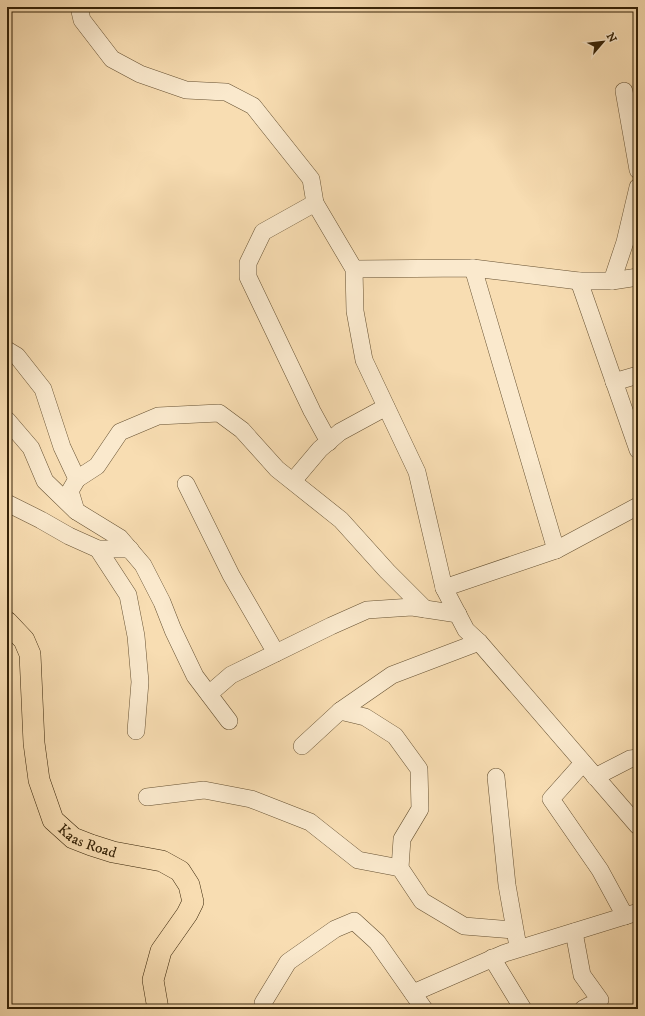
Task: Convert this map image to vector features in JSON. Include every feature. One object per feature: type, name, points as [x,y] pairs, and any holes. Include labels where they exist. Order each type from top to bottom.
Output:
[{"type":"main road","name":"Kaas Road","points":[[7,622],[24,640],[30,654],[34,743],[38,780],[53,820],[73,838],[91,845],[113,852],[162,861],[180,871],[189,885],[193,902],[187,914],[161,951],[153,980],[158,1009]]},
{"type":"street","points":[[78,7],[82,20],[112,58],[140,74],[186,90],[226,92],[253,106],[311,179],[315,203],[354,269],[355,311],[364,360],[417,472],[444,588],[466,630],[479,642],[638,826]]},
{"type":"street","points":[[624,91],[638,170]]},
{"type":"street","points":[[612,281],[625,242],[638,187]]},
{"type":"street","points":[[315,203],[263,232],[248,263],[248,278],[312,411],[329,442]]},
{"type":"street","points":[[354,269],[473,268],[579,281],[612,281],[638,277]]},
{"type":"street","points":[[473,268],[556,550]]},
{"type":"street","points":[[579,281],[638,450]]},
{"type":"street","points":[[7,350],[17,356],[43,389],[62,447],[77,479]]},
{"type":"street","points":[[614,382],[638,374]]},
{"type":"street","points":[[293,481],[320,449],[340,432],[386,406]]},
{"type":"street","points":[[76,511],[70,491],[77,479],[97,466],[120,432],[158,416],[219,413],[242,430],[277,469],[341,520],[387,572],[425,609]]},
{"type":"street","points":[[7,420],[31,448],[45,481],[76,511],[120,538],[143,565],[162,602],[183,653],[196,676],[229,722]]},
{"type":"street","points":[[186,484],[231,575],[276,653]]},
{"type":"street","points":[[7,503],[98,549],[130,549]]},
{"type":"street","points":[[444,588],[556,550],[638,506]]},
{"type":"street","points":[[98,549],[128,595],[136,636],[140,682],[136,731]]},
{"type":"street","points":[[209,694],[231,675],[367,610],[412,607],[458,614]]},
{"type":"street","points":[[302,746],[340,711],[392,675],[479,642]]},
{"type":"street","points":[[340,711],[365,717],[395,736],[419,769],[420,809],[402,839],[400,868],[422,901],[464,926],[514,930]]},
{"type":"street","points":[[595,777],[630,759],[638,758]]},
{"type":"street","points":[[413,993],[492,958],[519,948],[631,914],[551,799],[583,764]]},
{"type":"street","points":[[496,777],[507,884],[514,930],[519,948]]},
{"type":"street","points":[[147,797],[204,790],[250,798],[310,822],[358,860],[400,868]]},
{"type":"street","points":[[263,1009],[263,1003],[288,962],[334,929],[354,921],[377,942],[424,1009]]},
{"type":"street","points":[[574,932],[582,975],[600,1000],[583,1009]]},
{"type":"street","points":[[492,958],[523,1009]]}]
